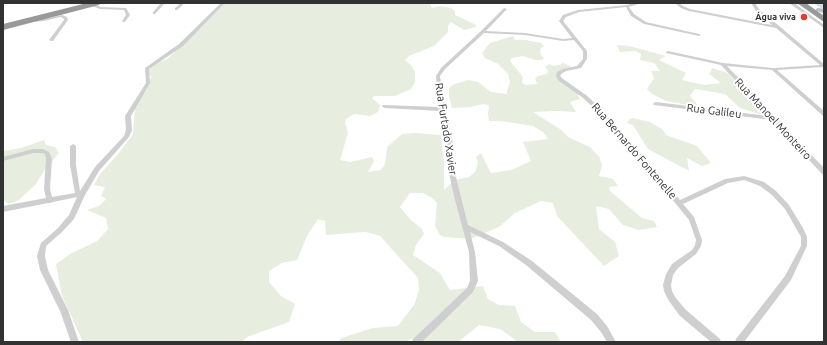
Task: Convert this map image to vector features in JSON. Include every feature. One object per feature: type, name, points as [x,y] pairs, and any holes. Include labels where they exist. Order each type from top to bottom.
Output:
[{"type":"highway","points":[[3,25],[30,20],[92,3]]},
{"type":"highway","points":[[3,25],[92,3]]},
{"type":"highway","points":[[801,3],[824,20]]},
{"type":"highway","points":[[809,3],[822,11]]},
{"type":"street","points":[[92,3],[100,8],[125,9],[128,15],[124,21]]},
{"type":"street","points":[[154,13],[163,3]]},
{"type":"street","points":[[176,9],[181,5],[180,3]]},
{"type":"street","points":[[74,342],[64,310],[44,270],[42,256],[43,244],[60,230],[72,217],[80,195],[97,169],[126,137],[129,130],[128,116],[148,83],[147,69],[181,45],[223,3]]},
{"type":"street","name":"Rua Bernardo Fontenelle","points":[[639,3],[627,6],[578,12],[564,16],[561,21],[585,51],[585,59],[579,68],[558,73],[559,78],[591,102],[638,154],[692,219],[699,240],[694,252],[676,266],[670,274],[667,285],[668,291],[672,299],[683,313],[717,342]]},
{"type":"street","points":[[677,3],[689,10],[778,27]]},
{"type":"street","points":[[753,3],[757,10],[824,66]]},
{"type":"street","points":[[791,3],[824,27]]},
{"type":"street","points":[[627,6],[632,15],[645,23],[699,35]]},
{"type":"street","name":"Rua Furtado Xavier","points":[[416,342],[470,290],[474,281],[472,252],[452,173],[450,143],[442,109],[438,80],[440,72],[483,32],[505,9]]},
{"type":"street","points":[[30,20],[44,20],[62,16],[66,18],[51,40]]},
{"type":"street","points":[[483,32],[525,34],[563,40],[574,39]]},
{"type":"street","points":[[668,52],[723,64],[773,69],[824,66]]},
{"type":"street","name":"Rua Manoel Monteiro","points":[[723,64],[824,172]]},
{"type":"street","points":[[773,69],[824,114]]},
{"type":"street","name":"Rua Galileu","points":[[656,104],[772,118]]},
{"type":"street","points":[[385,106],[442,109]]},
{"type":"street","points":[[73,146],[73,165],[80,195]]},
{"type":"street","points":[[3,159],[33,151],[42,151],[47,153],[49,159],[47,189],[50,201]]},
{"type":"street","points":[[680,203],[727,181],[744,178],[762,184],[774,193],[787,207],[804,237],[804,246],[788,278],[739,342]]},
{"type":"street","points":[[3,209],[80,195]]},
{"type":"street","points":[[466,228],[480,233],[501,244],[529,263],[594,317],[612,342]]},
{"type":"shaded area","points":[[225,3],[430,3],[432,8],[440,6],[451,8],[455,11],[455,15],[476,25],[476,27],[464,30],[451,22],[448,26],[448,32],[434,46],[409,56],[405,60],[411,65],[415,72],[415,82],[411,89],[395,96],[374,96],[372,98],[380,105],[378,112],[370,116],[354,114],[346,119],[345,122],[348,133],[340,160],[350,162],[372,157],[374,161],[368,172],[381,170],[385,164],[387,147],[402,134],[414,133],[441,135],[444,162],[444,190],[455,180],[469,177],[476,171],[478,162],[476,157],[481,153],[491,173],[511,170],[531,161],[523,142],[548,139],[543,132],[533,126],[501,121],[489,121],[489,105],[483,104],[471,107],[452,108],[449,96],[449,89],[452,85],[468,80],[478,82],[491,92],[507,94],[510,82],[508,74],[498,64],[485,58],[482,53],[490,43],[513,36],[515,40],[526,40],[541,43],[544,46],[540,49],[541,55],[544,58],[542,60],[535,60],[523,56],[512,58],[510,61],[523,77],[522,83],[526,85],[537,84],[535,78],[547,74],[548,70],[545,67],[549,64],[553,66],[559,65],[562,64],[561,62],[572,67],[564,70],[560,77],[576,89],[580,99],[570,102],[576,112],[533,112],[560,129],[568,137],[590,147],[600,158],[602,166],[599,176],[613,179],[618,186],[609,187],[610,191],[642,218],[654,221],[657,227],[639,230],[623,225],[609,209],[596,206],[599,229],[615,242],[619,256],[604,266],[557,216],[553,203],[541,201],[515,213],[499,227],[471,239],[444,237],[440,235],[435,226],[437,203],[423,193],[410,193],[400,207],[410,219],[422,229],[424,234],[416,245],[413,255],[440,273],[450,290],[483,286],[488,299],[499,305],[515,306],[521,322],[535,332],[555,332],[561,342],[518,342],[500,329],[479,325],[458,342],[413,342],[414,338],[405,342],[339,342],[341,338],[373,328],[398,326],[414,305],[419,290],[418,278],[380,236],[366,232],[326,235],[325,221],[318,219],[307,236],[297,260],[282,263],[269,271],[269,282],[281,296],[295,304],[289,322],[247,337],[242,342],[83,342],[62,296],[56,264],[70,254],[97,241],[108,229],[106,218],[87,210],[99,206],[106,199],[101,196],[105,187],[94,185],[100,174],[133,134],[135,106],[146,90],[151,77],[147,71],[154,64],[167,59],[204,25]]},
{"type":"shaded area","points":[[617,45],[629,46],[666,56],[659,60],[686,73],[682,80],[704,85],[721,83],[709,74],[712,68],[728,73],[763,115],[740,108],[725,94],[695,89],[690,96],[699,107],[666,101],[652,94],[647,89],[654,78],[651,71],[660,71],[654,63],[640,60],[641,54],[635,51],[620,52]]},
{"type":"shaded area","points":[[633,118],[650,122],[662,129],[666,135],[697,146],[711,163],[702,166],[687,158],[689,171],[648,149],[633,125],[627,123]]},
{"type":"shaded area","points":[[44,140],[46,145],[55,147],[59,153],[46,168],[36,184],[19,200],[9,204],[3,200],[3,151],[21,148]]},
{"type":"waterway","points":[[817,3],[824,8]]},
{"type":"place","name":"Água viva","points":[[804,17]]}]
